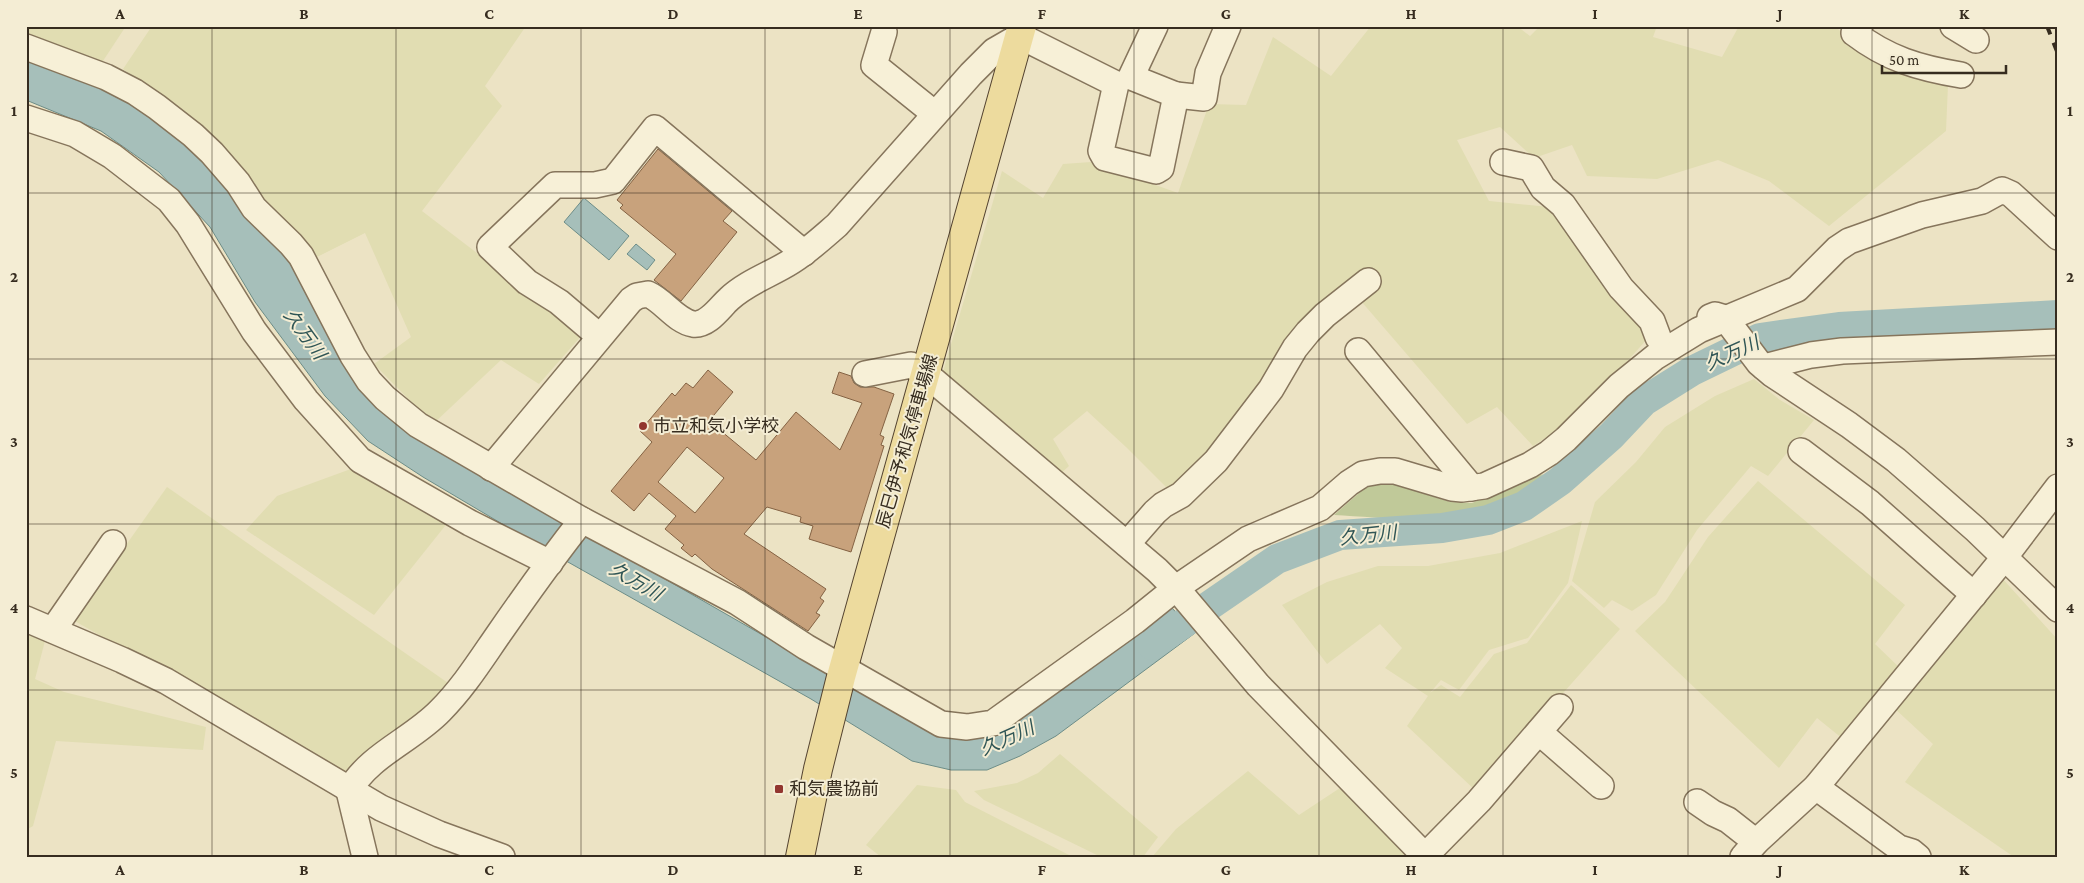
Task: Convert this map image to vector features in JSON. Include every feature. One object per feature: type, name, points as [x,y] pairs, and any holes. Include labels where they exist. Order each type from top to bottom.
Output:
[{"type":"main road","name":"辰巳伊予和気停車場線","points":[[800,857],[818,769],[842,673],[926,374],[1028,32]]},
{"type":"street","points":[[1155,26],[1124,80],[1101,151],[1105,158],[1156,171],[1161,168],[1176,96]]},
{"type":"street","points":[[491,468],[599,336],[631,300],[642,294],[653,296],[684,320],[694,324],[713,316],[738,291],[804,252],[837,225],[994,51],[1028,32],[1124,80],[1176,96],[1204,98],[1208,73],[1228,26]]},
{"type":"street","points":[[1860,26],[1854,33],[1872,47],[1890,57],[1927,69],[1961,76]]},
{"type":"street","points":[[1953,26],[1976,40]]},
{"type":"street","points":[[884,32],[874,65],[936,114]]},
{"type":"street","points":[[26,47],[106,76],[135,92],[194,135],[238,183],[254,208],[301,256],[353,356],[369,381],[401,413],[580,523],[737,602],[842,673],[941,724],[967,727],[993,723],[1135,621],[1180,592],[1248,539],[1320,508],[1349,483],[1363,474],[1395,471],[1452,488],[1472,488],[1484,486],[1521,469],[1549,453],[1587,420],[1619,386],[1644,352],[1658,337],[1715,315],[1728,321],[1762,365],[1782,382],[1849,425],[1896,460],[1975,529],[2058,609]]},
{"type":"street","points":[[26,118],[75,134],[112,156],[169,200],[188,224],[254,331],[306,400],[360,460],[470,524],[551,562]]},
{"type":"street","points":[[599,336],[559,302],[527,282],[490,247],[555,185],[595,185],[613,181],[655,128],[804,252]]},
{"type":"street","points":[[1503,162],[1531,168],[1544,188],[1564,205],[1621,288],[1652,322],[1658,337]]},
{"type":"street","points":[[1619,386],[1655,357],[1699,330],[1728,321],[1797,289],[1837,249],[1849,241],[1922,215],[1982,201],[2002,190],[2011,194],[2058,237]]},
{"type":"street","points":[[1127,544],[1155,512],[1163,505],[1182,496],[1216,462],[1271,389],[1295,348],[1308,332],[1325,315],[1368,281]]},
{"type":"street","points":[[1762,365],[1842,351],[2058,342]]},
{"type":"street","points":[[1358,351],[1472,488]]},
{"type":"street","points":[[865,374],[910,365],[926,374],[1127,544],[1180,592],[1258,685],[1426,856],[1479,801],[1560,708]]},
{"type":"street","points":[[1801,451],[1870,503],[1974,595]]},
{"type":"street","points":[[1697,802],[1728,820],[1750,850],[1816,787],[2004,558],[2058,487]]},
{"type":"street","points":[[365,857],[349,791],[357,776],[408,738],[440,711],[470,675],[580,523]]},
{"type":"street","points":[[53,630],[113,544]]},
{"type":"street","points":[[26,619],[166,681],[349,791],[381,808],[439,834],[502,857]]},
{"type":"street","points":[[1539,732],[1601,786]]},
{"type":"street","points":[[1816,787],[1899,848],[1912,852],[1918,857]]},
{"type":"shaded area","points":[[26,26],[126,26],[99,67],[26,38]]},
{"type":"shaded area","points":[[152,26],[526,26],[485,86],[502,106],[422,211],[583,334],[539,384],[501,360],[433,424],[374,364],[411,337],[365,233],[317,257],[271,210],[202,129],[123,69]]},
{"type":"shaded area","points":[[1371,26],[1517,26],[1530,36],[1540,26],[1657,26],[1653,37],[1722,57],[1739,26],[1835,26],[1863,53],[1948,85],[1946,131],[1829,226],[1769,181],[1718,160],[1657,179],[1587,176],[1572,145],[1534,158],[1500,127],[1457,140],[1489,201],[1549,207],[1649,337],[1575,419],[1533,446],[1497,407],[1467,424],[1348,286],[1259,394],[1172,493],[1087,411],[1053,439],[1069,466],[1058,476],[942,375],[1002,171],[1043,198],[1063,164],[1091,162],[1178,193],[1209,104],[1246,105],[1273,37],[1331,76]]},
{"type":"shaded area","points":[[1754,379],[1780,400],[1814,420],[1768,476],[1751,466],[1697,530],[1656,595],[1632,611],[1612,600],[1604,608],[1572,581],[1595,502],[1636,462],[1665,427],[1715,396]]},
{"type":"shaded area","points":[[359,466],[449,521],[374,615],[246,530],[277,496]]},
{"type":"shaded area","points":[[1758,481],[1905,605],[1875,644],[1902,670],[1843,739],[1817,718],[1779,768],[1635,631],[1665,602],[1708,537]]},
{"type":"shaded area","points":[[167,487],[451,685],[345,775],[73,620]]},
{"type":"shaded area","points":[[1582,521],[1568,583],[1528,638],[1489,650],[1459,690],[1441,680],[1430,693],[1441,685],[1460,697],[1494,654],[1527,643],[1571,585],[1620,629],[1476,791],[1407,726],[1428,696],[1385,668],[1402,648],[1380,624],[1327,664],[1282,605],[1327,582],[1378,566],[1428,566],[1500,553]]},
{"type":"shaded area","points":[[2001,577],[2058,640],[2058,857],[2014,857],[1905,782],[1933,744],[1893,707]]},
{"type":"shaded area","points":[[26,633],[45,641],[35,679],[64,692],[206,727],[203,750],[56,741],[33,826],[26,830]]},
{"type":"shaded area","points":[[1060,754],[1158,837],[1143,857],[1101,857],[984,800],[974,791],[1017,783],[1038,773]]},
{"type":"shaded area","points":[[1248,771],[1299,815],[1343,786],[1413,857],[1152,857],[1176,829]]},
{"type":"shaded area","points":[[917,785],[956,790],[965,802],[1073,857],[881,857],[866,845]]},
{"type":"green space","points":[[1543,474],[1524,493],[1501,506],[1474,514],[1446,518],[1417,519],[1334,515],[1367,486],[1381,483],[1396,485],[1450,502],[1472,503]]},
{"type":"water","points":[[26,55],[92,79],[153,114],[202,156],[290,260],[416,436],[820,668],[995,734],[1031,711],[1172,608],[1195,633],[1056,736],[1020,756],[987,770],[951,770],[912,761],[811,699],[536,544],[423,477],[368,441],[325,396],[255,302],[210,227],[159,172],[101,131],[26,100]]},
{"type":"water","points":[[584,198],[629,236],[609,260],[564,222]]},
{"type":"water","points":[[636,244],[655,260],[647,270],[627,254]]},
{"type":"building","points":[[658,149],[732,211],[723,221],[737,232],[681,301],[654,280],[676,254],[620,208],[623,205],[617,200]]},
{"type":"building","points":[[708,370],[733,392],[709,421],[756,460],[796,412],[840,450],[862,403],[832,393],[839,372],[851,376],[854,383],[860,387],[874,387],[894,394],[880,435],[884,437],[881,445],[884,446],[851,552],[809,539],[813,526],[800,522],[801,517],[767,507],[744,534],[826,589],[820,598],[824,601],[816,613],[820,615],[808,631],[712,569],[695,554],[692,557],[681,548],[684,545],[665,529],[676,516],[649,493],[634,511],[611,491],[652,442],[640,431],[672,393],[675,396],[686,383],[693,388]],"holes":[[[687,447],[724,478],[695,513],[658,482]]]},
{"type":"waterway","name":"久万川","points":[[1152,645],[1277,559],[1340,535],[1442,528],[1488,520],[1524,506],[1560,481],[1611,436],[1644,401],[1692,371],[1760,338],[1839,327],[2058,315]]},
{"type":"railway","points":[[2047,26],[2058,54]]},
{"type":"place","name":"市立和気小学校","points":[[643,426]]},
{"type":"place","name":"和気農協前","points":[[779,789]]}]
